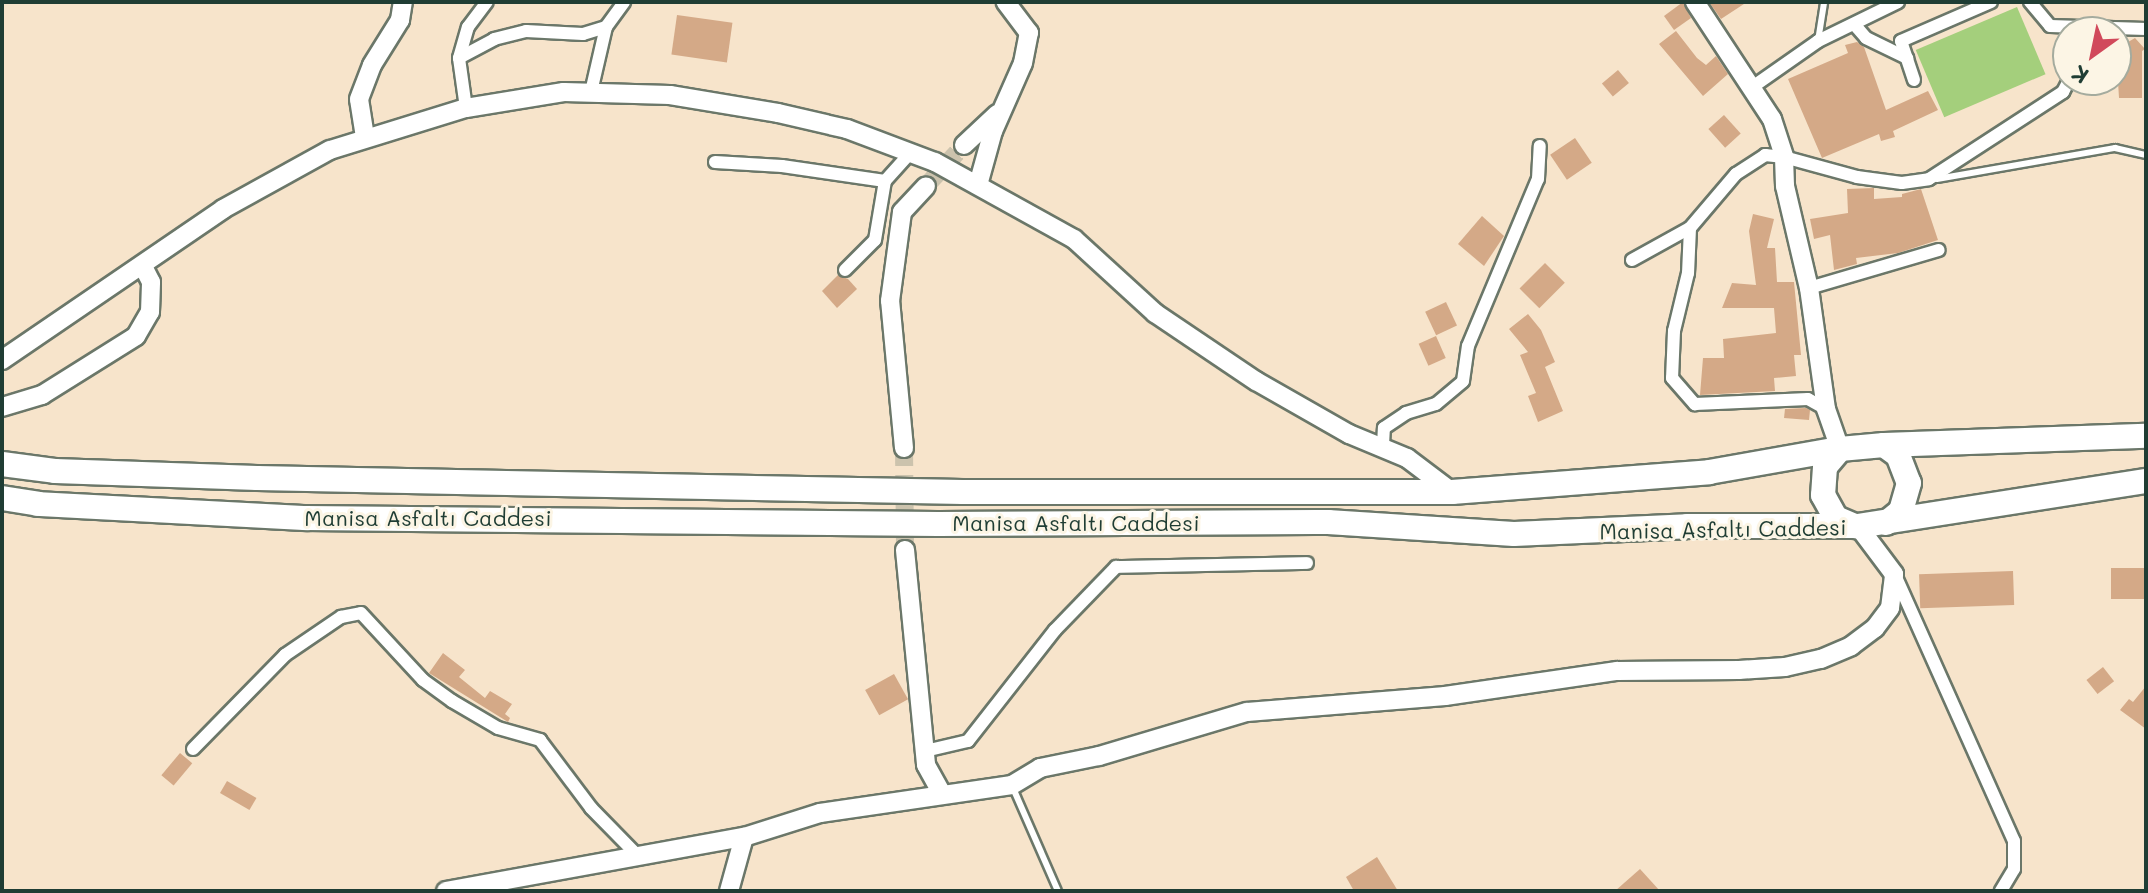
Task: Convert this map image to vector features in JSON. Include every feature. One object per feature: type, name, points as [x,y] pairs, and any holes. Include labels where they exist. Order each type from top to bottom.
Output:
[{"type":"highway","name":"Manisa Asfaltı Caddesi","points":[[2,464],[55,471],[257,478],[947,492],[1452,492],[1709,472],[1840,449],[1884,445],[2146,436]]},
{"type":"highway","points":[[1884,445],[1898,455],[1906,468],[1909,483],[1901,511],[1886,523]]},
{"type":"highway","points":[[1840,449],[1825,467],[1823,495],[1836,518],[1858,526]]},
{"type":"highway","name":"Manisa Asfaltı Caddesi","points":[[2,498],[38,504],[306,518],[938,524],[1328,522],[1514,534],[1687,526],[1858,526],[2146,481]]},
{"type":"street","points":[[365,137],[359,99],[372,65],[400,20],[403,2]]},
{"type":"street","points":[[466,108],[459,58],[468,27],[487,2]]},
{"type":"street","points":[[591,92],[606,27],[624,2]]},
{"type":"street","points":[[978,185],[1002,110],[1023,63],[1029,33],[1006,2]]},
{"type":"street","points":[[1695,2],[1772,119],[1784,157],[1785,186],[1809,288],[1826,409],[1840,449]]},
{"type":"street","points":[[1744,79],[1898,2]]},
{"type":"street","points":[[1914,80],[1901,41],[1991,2]]},
{"type":"street","points":[[2030,2],[2052,26]]},
{"type":"street","points":[[1854,24],[1866,38],[1907,58]]},
{"type":"street","points":[[459,58],[494,39],[526,31],[583,34],[606,27]]},
{"type":"street","points":[[2,360],[223,209],[330,150],[466,108],[564,92],[670,95],[778,113],[847,129],[910,153],[978,185],[1074,239],[1155,313],[1256,381],[1349,434],[1383,445],[1407,458],[1452,492]]},
{"type":"street","points":[[1632,260],[1690,228],[1736,174],[1765,155],[1784,157],[1857,177],[1902,183],[1929,179],[2057,96]]},
{"type":"street","points":[[964,145],[1002,110]]},
{"type":"street","points":[[1383,445],[1384,428],[1406,413],[1436,404],[1463,381],[1468,346],[1538,179],[1540,146]]},
{"type":"street","points":[[845,270],[875,240],[885,181],[910,153]]},
{"type":"street","points":[[715,162],[782,166],[885,181]]},
{"type":"street","points":[[904,448],[890,301],[902,212],[926,186]]},
{"type":"street","points":[[1690,228],[1688,273],[1674,331],[1672,378],[1695,404],[1808,399],[1826,409]]},
{"type":"street","points":[[1809,288],[1939,250]]},
{"type":"street","points":[[2,407],[42,395],[136,336],[150,312],[151,282],[143,266]]},
{"type":"street","points":[[1858,526],[1894,574],[2014,841],[2014,869],[2001,891]]},
{"type":"street","points":[[905,550],[926,765],[942,794]]},
{"type":"street","points":[[925,751],[968,741],[1055,630],[1116,567],[1307,563]]},
{"type":"street","points":[[446,891],[744,837],[820,813],[1012,785],[1040,768],[1099,756],[1247,712],[1445,696],[1617,671],[1785,667],[1821,659],[1851,646],[1875,628],[1890,608],[1894,574]]},
{"type":"street","points":[[193,749],[285,655],[341,617],[361,613],[423,680],[452,701],[498,728],[540,740],[591,808],[637,855]]},
{"type":"street","points":[[729,891],[744,837]]},
{"type":"lane","points":[[1818,41],[1824,2]]},
{"type":"lane","points":[[1929,179],[2115,148],[2146,155]]},
{"type":"lane","points":[[1012,785],[1058,891]]},
{"type":"green space","points":[[2017,7],[2046,74],[1944,117],[1916,50]]},
{"type":"building","points":[[1683,2],[1691,18],[1674,30],[1664,16]]},
{"type":"building","points":[[1709,2],[1747,2],[1721,19]]},
{"type":"building","points":[[677,15],[732,23],[727,62],[671,55]]},
{"type":"building","points":[[1676,31],[1697,58],[1706,65],[1716,56],[1728,74],[1703,96],[1659,44]]},
{"type":"building","points":[[2135,38],[2145,49],[2142,51],[2142,98],[2119,98],[2132,96],[2132,40]]},
{"type":"building","points":[[1857,42],[1864,47],[1886,110],[1928,91],[1938,110],[1893,131],[1895,137],[1881,141],[1879,134],[1822,158],[1788,79],[1848,53],[1845,45]]},
{"type":"building","points":[[1618,70],[1629,83],[1613,97],[1602,83]]},
{"type":"building","points":[[1724,115],[1741,134],[1725,148],[1708,129]]},
{"type":"building","points":[[1575,138],[1592,163],[1567,180],[1550,155]]},
{"type":"building","points":[[1874,188],[1874,199],[1902,197],[1902,194],[1921,189],[1938,240],[1898,253],[1856,258],[1857,264],[1834,270],[1830,235],[1814,239],[1810,219],[1848,213],[1847,189]]},
{"type":"building","points":[[1753,214],[1774,219],[1767,248],[1775,248],[1777,282],[1794,282],[1801,355],[1794,355],[1796,376],[1774,378],[1775,391],[1700,395],[1703,358],[1724,358],[1723,339],[1776,333],[1774,308],[1722,308],[1732,283],[1756,285],[1749,231]]},
{"type":"building","points":[[1482,216],[1504,236],[1484,266],[1458,244]]},
{"type":"building","points":[[1545,263],[1565,283],[1539,308],[1520,288]]},
{"type":"building","points":[[838,275],[848,279],[857,289],[837,308],[822,291]]},
{"type":"building","points":[[1446,302],[1457,326],[1436,335],[1425,312]]},
{"type":"building","points":[[1528,314],[1541,330],[1555,362],[1545,367],[1563,411],[1538,422],[1528,396],[1536,393],[1520,355],[1528,352],[1509,329]]},
{"type":"building","points":[[1436,336],[1446,358],[1428,366],[1419,344]]},
{"type":"building","points":[[1785,409],[1810,410],[1809,420],[1784,418]]},
{"type":"building","points":[[2111,568],[2146,568],[2146,599],[2111,599]]},
{"type":"building","points":[[2013,571],[2014,605],[1920,608],[1919,574]]},
{"type":"building","points":[[443,653],[465,670],[459,677],[485,698],[490,691],[512,704],[505,714],[510,718],[508,722],[429,673]]},
{"type":"building","points":[[2103,667],[2114,681],[2098,694],[2086,680]]},
{"type":"building","points":[[894,674],[908,699],[879,715],[865,690]]},
{"type":"building","points":[[2146,686],[2146,729],[2120,710],[2129,699],[2133,702]]},
{"type":"building","points":[[180,753],[192,763],[174,785],[161,775]]},
{"type":"building","points":[[227,781],[256,798],[249,810],[220,793]]},
{"type":"building","points":[[1377,857],[1398,891],[1354,891],[1346,877]]},
{"type":"building","points":[[1640,869],[1660,891],[1615,891]]},
{"type":"tunnel","points":[[926,186],[964,145]]},
{"type":"tunnel","points":[[904,448],[905,550]]}]
